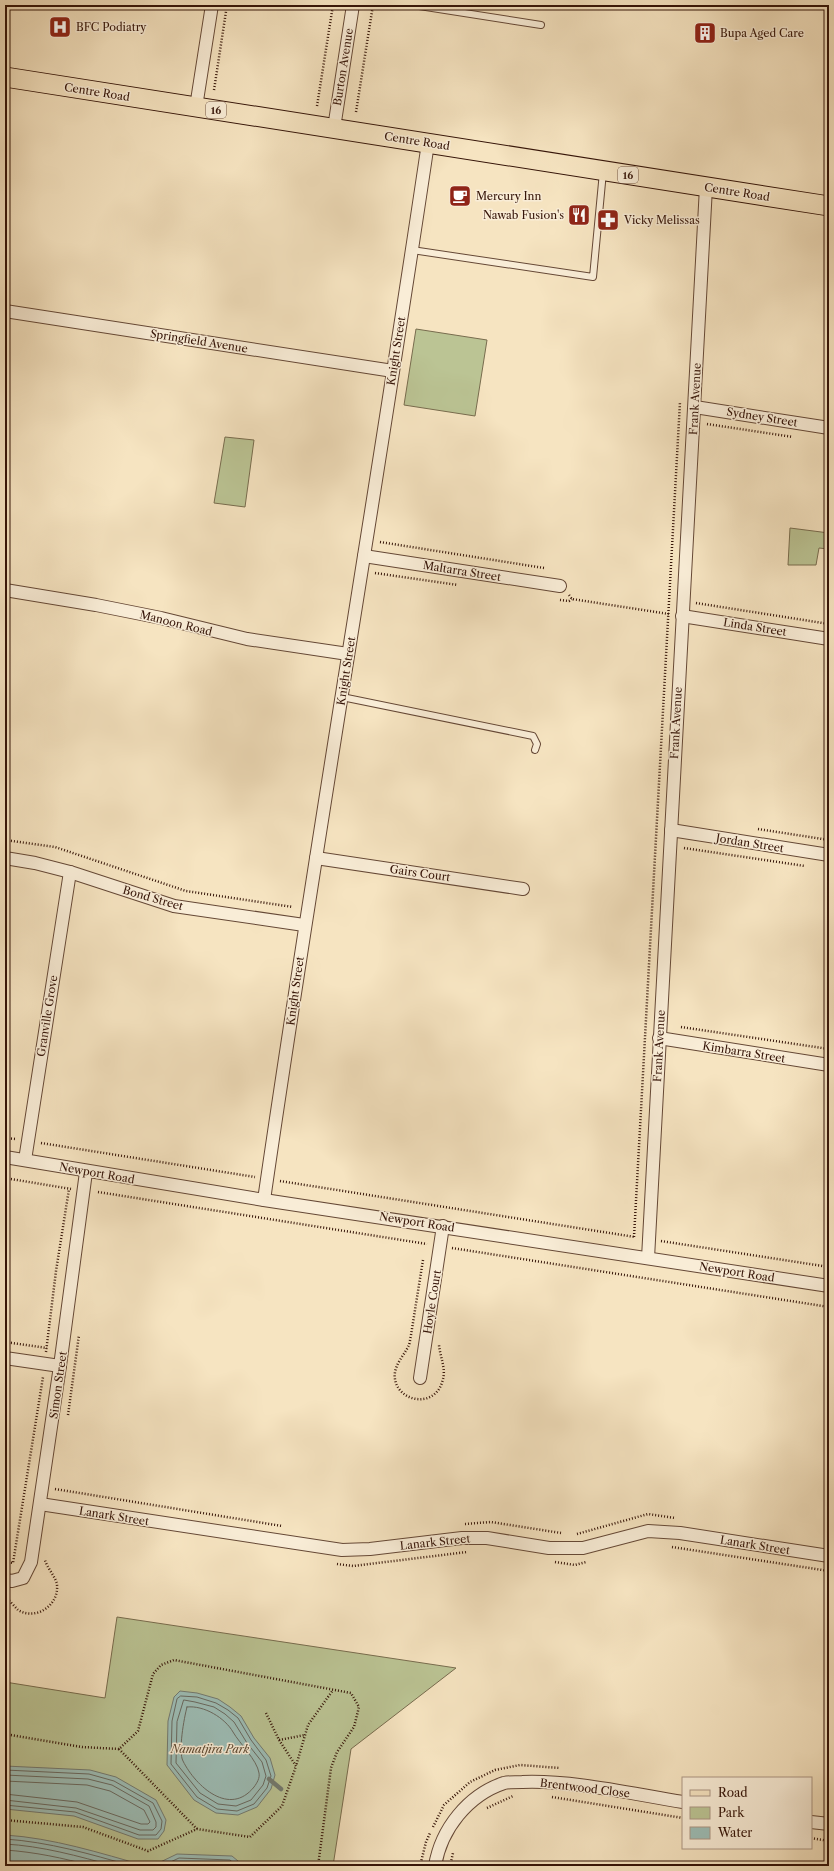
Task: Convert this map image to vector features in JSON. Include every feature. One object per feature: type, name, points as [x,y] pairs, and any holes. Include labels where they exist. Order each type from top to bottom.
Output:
[{"type":"main road","name":"Centre Road","points":[[5,77],[829,206]]},
{"type":"street","points":[[196,107],[212,5]]},
{"type":"street","name":"Burton Avenue","points":[[334,128],[353,5]]},
{"type":"street","name":"Knight Street","points":[[264,1200],[304,925],[342,697],[428,143]]},
{"type":"street","name":"Frank Avenue","points":[[648,1258],[706,187]]},
{"type":"street","name":"Springfield Avenue","points":[[5,311],[393,371]]},
{"type":"street","name":"Sydney Street","points":[[695,407],[829,428]]},
{"type":"street","name":"Maltarra Street","points":[[364,556],[560,586]]},
{"type":"street","name":"Manoon Road","points":[[5,590],[96,605],[161,618],[241,638],[348,654]]},
{"type":"street","name":"Linda Street","points":[[682,616],[829,638]]},
{"type":"street","name":"Jordan Street","points":[[671,830],[829,855]]},
{"type":"street","name":"Bond Street","points":[[5,858],[35,863],[70,872],[174,906],[304,925]]},
{"type":"street","name":"Gairs Court","points":[[316,858],[523,889]]},
{"type":"street","name":"Granville Grove","points":[[25,1160],[70,872]]},
{"type":"street","name":"Kimbarra Street","points":[[659,1038],[829,1065]]},
{"type":"street","name":"Newport Road","points":[[5,1157],[86,1172],[264,1200],[443,1226],[829,1286]]},
{"type":"street","name":"Simon Street","points":[[5,1580],[12,1581],[23,1578],[31,1562],[60,1366],[86,1172]]},
{"type":"street","name":"Hoyle Court","points":[[420,1378],[443,1226]]},
{"type":"street","points":[[5,1358],[60,1366]]},
{"type":"street","name":"Lanark Street","points":[[40,1504],[342,1550],[370,1549],[462,1538],[487,1538],[549,1548],[583,1548],[648,1531],[680,1533],[829,1556]]},
{"type":"street","name":"Brentwood Close","points":[[435,1866],[436,1858],[450,1825],[471,1801],[505,1783],[547,1781],[682,1802]]},
{"type":"street","points":[[812,1822],[829,1824]]},
{"type":"lane","points":[[413,5],[541,25]]},
{"type":"lane","points":[[412,250],[593,277],[603,171]]},
{"type":"lane","points":[[342,697],[533,736],[537,744],[535,750]]},
{"type":"path","points":[[214,90],[227,5]]},
{"type":"path","points":[[317,106],[333,5]]},
{"type":"path","points":[[356,112],[373,5]]},
{"type":"path","points":[[634,1237],[680,394]]},
{"type":"path","points":[[707,424],[798,438]]},
{"type":"path","points":[[380,542],[544,568]]},
{"type":"path","points":[[560,586],[572,599],[682,616]]},
{"type":"path","points":[[696,603],[829,624]]},
{"type":"path","points":[[5,840],[55,848],[186,891],[293,907]]},
{"type":"path","points":[[683,848],[806,866]]},
{"type":"path","points":[[674,1026],[829,1049]]},
{"type":"path","points":[[5,1138],[829,1267]]},
{"type":"path","points":[[5,1178],[69,1189],[56,1271],[45,1364],[13,1563],[5,1562]]},
{"type":"path","points":[[98,1192],[829,1307]]},
{"type":"path","points":[[5,1342],[47,1348]]},
{"type":"path","points":[[55,1489],[290,1527]]},
{"type":"path","points":[[572,1535],[648,1514],[679,1519]]},
{"type":"path","points":[[461,1524],[491,1522],[565,1534]]},
{"type":"path","points":[[5,1596],[19,1610],[29,1613],[42,1612],[51,1605],[57,1594],[57,1584],[45,1561],[45,1557]]},
{"type":"path","points":[[119,1749],[138,1731],[153,1674],[161,1665],[174,1660],[351,1693],[359,1707],[354,1726],[337,1752],[331,1768],[318,1866]]},
{"type":"path","points":[[5,1820],[83,1827],[148,1851],[197,1829],[250,1837],[282,1806],[308,1725],[333,1690]]},
{"type":"path","points":[[266,1713],[279,1740],[296,1766]]},
{"type":"path","points":[[5,1734],[82,1747],[119,1749],[197,1829]]},
{"type":"path","points":[[279,1740],[305,1735]]},
{"type":"path","points":[[484,1810],[514,1796]]},
{"type":"path","points":[[550,1797],[682,1818]]},
{"type":"path","points":[[812,1838],[829,1841]]},
{"type":"path","points":[[450,1866],[456,1846]]},
{"type":"green space","points":[[416,329],[487,340],[475,416],[404,405]]},
{"type":"green space","points":[[225,437],[254,440],[245,507],[214,503]]},
{"type":"green space","points":[[790,528],[829,533],[828,549],[819,548],[816,565],[788,565]]},
{"type":"green space","name":"Namatjira Park","points":[[117,1617],[456,1668],[351,1749],[333,1866],[5,1866],[5,1682],[105,1698]]},
{"type":"water","points":[[180,1691],[197,1693],[218,1699],[230,1707],[241,1716],[254,1738],[270,1758],[275,1775],[271,1789],[257,1807],[238,1815],[216,1813],[194,1800],[167,1765],[168,1721],[174,1697]]},
{"type":"water","points":[[5,1766],[90,1770],[116,1777],[156,1800],[166,1820],[164,1831],[158,1839],[138,1839],[74,1816],[5,1809]]},
{"type":"water","points":[[5,1835],[41,1839],[94,1851],[146,1866],[5,1866]]},
{"type":"water","points":[[177,1854],[232,1856],[244,1866],[152,1866]]},
{"type":"waterway","points":[[269,1779],[281,1789]]},
{"type":"place","name":"BFC Podiatry","points":[[60,27]]},
{"type":"place","name":"Bupa Aged Care","points":[[705,33]]},
{"type":"place","name":"Mercury Inn","points":[[460,196]]},
{"type":"place","name":"Nawab Fusion's","points":[[579,215]]},
{"type":"place","name":"Vicky Melissas","points":[[608,220]]}]
